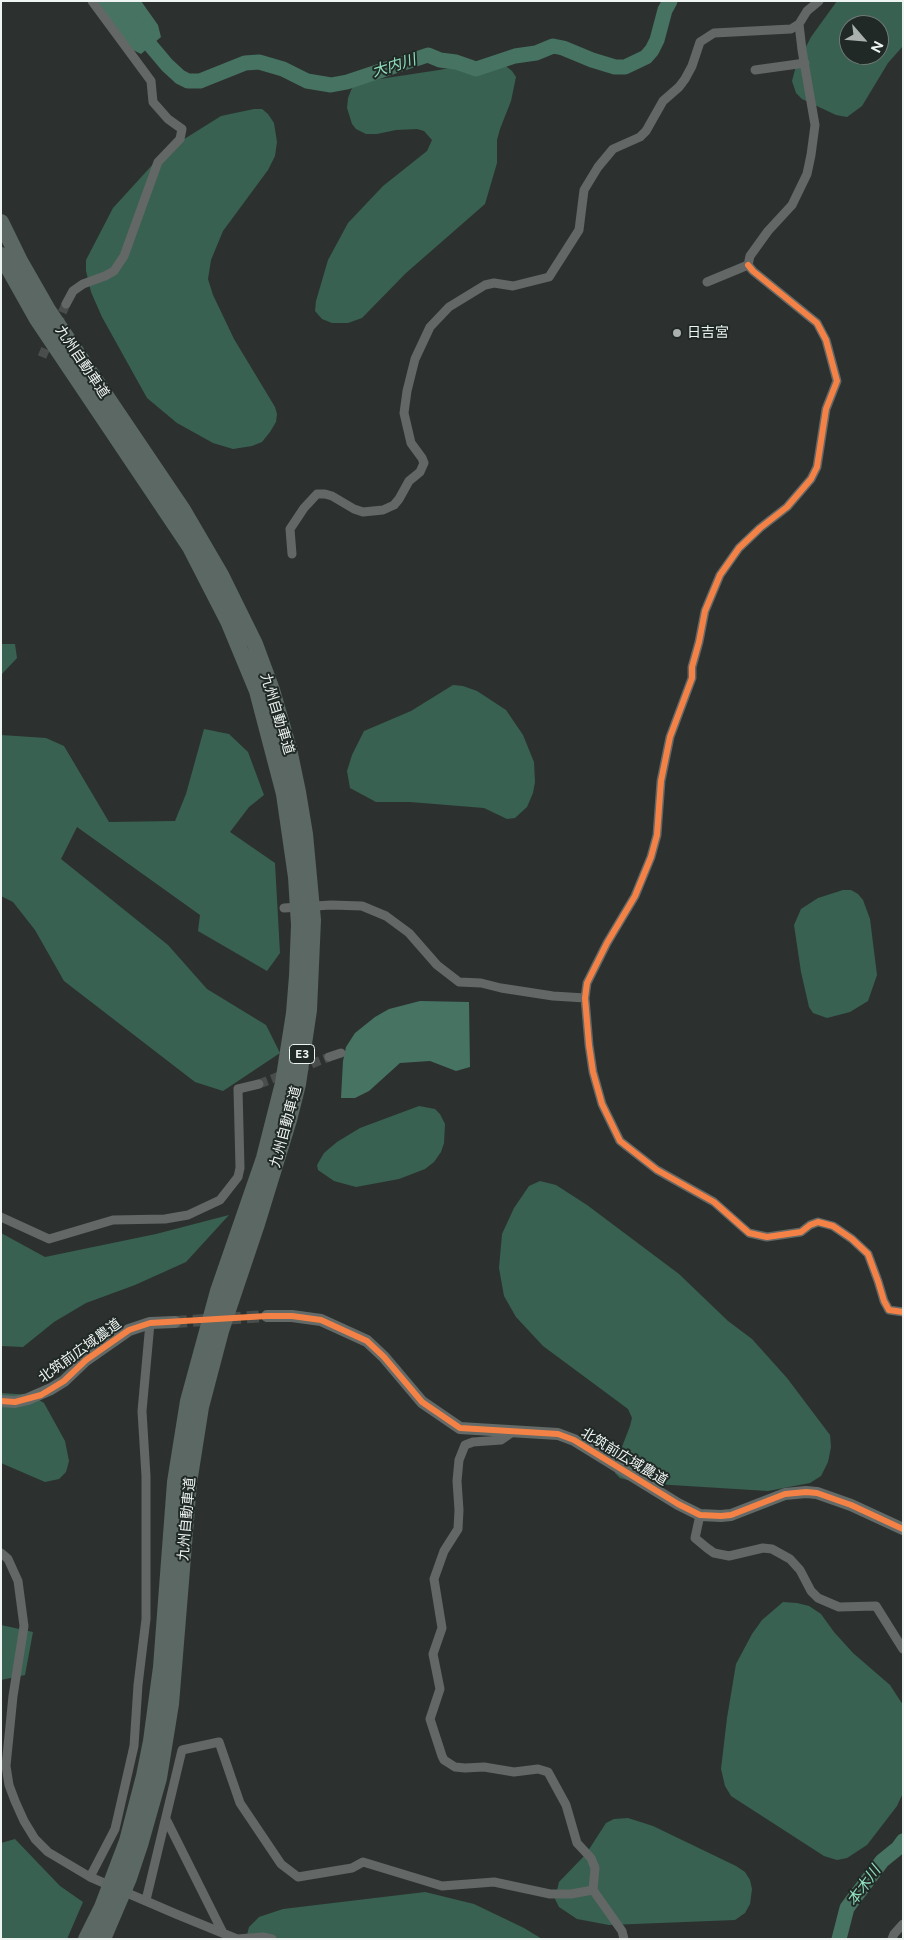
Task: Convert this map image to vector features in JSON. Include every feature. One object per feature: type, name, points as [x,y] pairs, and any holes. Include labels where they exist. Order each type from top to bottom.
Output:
[{"type":"highway","name":"九州自動車道","points":[[1,222],[20,261],[48,310],[183,510],[221,575],[255,644],[272,690],[289,749],[305,834],[313,920],[309,1010],[298,1084],[278,1158],[226,1314],[201,1407],[189,1483],[171,1704],[159,1778],[129,1878],[103,1939]]},
{"type":"highway","name":"九州自動車道","points":[[1,255],[37,319],[190,547],[228,622],[257,691],[284,794],[296,877],[299,925],[294,1013],[283,1083],[264,1158],[206,1329],[184,1420],[175,1482],[161,1667],[154,1725],[144,1776],[137,1809],[124,1850],[102,1908],[86,1939]]},
{"type":"street","points":[[66,304],[73,291],[83,284],[106,276],[114,271],[124,256],[158,162],[180,139],[182,129],[168,119],[153,102],[151,81],[92,1]]},
{"type":"street","points":[[292,554],[290,529],[304,508],[317,494],[332,496],[363,512],[384,510],[394,505],[399,499],[409,481],[420,472],[424,463],[411,443],[404,413],[406,391],[415,359],[430,327],[449,307],[485,285],[494,283],[513,286],[549,277],[579,230],[584,190],[598,167],[613,149],[640,137],[646,131],[663,101],[685,79],[692,66],[700,42],[714,33],[791,29],[799,24],[807,11],[819,1]]},
{"type":"street","points":[[748,265],[750,256],[768,231],[792,205],[807,174],[815,125],[799,24]]},
{"type":"street","points":[[756,70],[804,63]]},
{"type":"street","points":[[707,282],[748,265]]},
{"type":"street","points":[[748,265],[817,323],[826,340],[837,380],[826,409],[817,467],[811,479],[787,507],[760,528],[739,548],[720,575],[705,610],[700,642],[692,667],[692,678],[670,736],[661,781],[657,835],[651,857],[632,902],[607,943],[587,983],[585,998],[593,1072],[602,1104],[620,1142],[656,1170],[714,1202],[749,1233],[767,1237],[801,1232],[818,1222],[832,1226],[852,1239],[868,1254],[884,1301],[889,1310],[903,1312]]},
{"type":"street","points":[[284,908],[331,905],[362,906],[386,916],[409,933],[437,965],[459,982],[482,983],[553,996],[585,998]]},
{"type":"street","points":[[329,1057],[341,1053]]},
{"type":"street","points":[[1,1217],[49,1239],[114,1220],[165,1219],[188,1215],[220,1200],[238,1177],[240,1168],[238,1090],[259,1084]]},
{"type":"street","name":"北筑前広域農道","points":[[267,1316],[292,1316],[321,1320],[367,1341],[384,1357],[422,1402],[452,1424],[470,1430],[558,1434],[574,1440],[678,1504],[700,1515],[731,1515],[785,1494],[806,1492],[818,1493],[851,1504],[903,1529]]},
{"type":"street","name":"北筑前広域農道","points":[[1,1401],[15,1402],[41,1395],[64,1380],[86,1360],[129,1330],[150,1323],[174,1322]]},
{"type":"street","points":[[91,1878],[115,1829],[134,1746],[138,1685],[146,1619],[146,1476],[142,1411],[150,1323]]},
{"type":"street","points":[[514,1431],[501,1440],[473,1442],[465,1445],[458,1460],[458,1529],[444,1551],[434,1579],[442,1628],[433,1654],[440,1689],[430,1719],[444,1760],[455,1767],[484,1767],[514,1772],[538,1769],[548,1772],[566,1805],[577,1843],[590,1858],[595,1868],[593,1890],[622,1931],[624,1939]]},
{"type":"street","points":[[700,1515],[694,1538],[714,1553],[729,1556],[763,1548],[777,1551],[790,1559],[800,1570],[811,1591],[818,1598],[839,1607],[876,1606],[903,1649]]},
{"type":"street","points":[[1,1553],[8,1559],[18,1581],[24,1626],[6,1766],[9,1785],[24,1822],[35,1839],[48,1852],[91,1878],[236,1939],[264,1937],[272,1939]]},
{"type":"street","points":[[144,1899],[166,1821],[182,1750],[219,1742],[240,1803],[281,1864],[298,1878],[352,1868],[363,1862],[442,1886],[494,1882],[550,1894],[571,1894],[593,1890]]},
{"type":"street","points":[[166,1821],[223,1933]]},
{"type":"street","points":[[892,1939],[903,1924]]},
{"type":"shaded area","points":[[94,1],[141,1],[158,25],[161,37],[141,54],[129,48]]},
{"type":"shaded area","points":[[837,1],[903,1],[903,46],[889,62],[889,15],[839,15],[839,65],[887,65],[862,106],[847,117],[836,115],[802,99],[796,93],[792,81],[796,66],[811,37]]},
{"type":"shaded area","points":[[491,60],[502,63],[516,77],[511,101],[497,140],[497,163],[485,204],[406,273],[362,318],[348,323],[332,323],[322,319],[315,311],[316,301],[328,260],[348,223],[383,186],[427,151],[432,140],[424,131],[417,129],[366,134],[356,129],[352,124],[347,108],[352,88],[360,82]]},
{"type":"shaded area","points":[[262,109],[274,123],[277,142],[275,156],[268,170],[223,231],[211,260],[208,279],[213,295],[234,339],[275,407],[277,414],[276,422],[262,442],[252,446],[233,449],[213,443],[177,423],[147,398],[102,317],[91,292],[86,271],[86,260],[113,208],[165,151],[221,116]]},
{"type":"shaded area","points":[[1,644],[15,644],[17,658],[1,675]]},
{"type":"shaded area","points":[[453,685],[477,691],[506,710],[523,735],[534,762],[535,782],[527,807],[515,818],[507,819],[484,808],[410,802],[376,802],[350,788],[347,771],[352,755],[364,731],[411,711]]},
{"type":"shaded area","points":[[204,729],[229,734],[248,752],[264,795],[249,807],[230,832],[275,863],[280,953],[267,971],[198,931],[200,915],[77,827],[61,859],[168,945],[207,989],[266,1025],[280,1053],[223,1091],[195,1082],[64,981],[35,930],[13,902],[1,896],[1,735],[46,738],[64,746],[109,822],[175,821],[186,794]]},
{"type":"shaded area","points":[[843,890],[851,890],[863,900],[870,919],[877,975],[868,1001],[850,1012],[827,1018],[813,1013],[809,1007],[801,972],[794,925],[801,909],[818,898]]},
{"type":"shaded area","points":[[420,1001],[469,1002],[470,1067],[456,1071],[430,1061],[400,1063],[369,1091],[355,1098],[341,1098],[343,1061],[346,1047],[355,1033],[375,1017],[389,1009]]},
{"type":"shaded area","points":[[419,1106],[435,1109],[445,1124],[444,1143],[441,1152],[434,1162],[425,1169],[399,1179],[356,1187],[334,1181],[318,1170],[317,1165],[324,1153],[337,1142],[360,1128]]},
{"type":"shaded area","points":[[540,1181],[556,1185],[587,1205],[679,1274],[728,1321],[752,1339],[787,1378],[830,1435],[831,1447],[828,1462],[821,1476],[810,1483],[768,1491],[639,1483],[620,1478],[615,1473],[615,1465],[632,1418],[628,1409],[543,1346],[516,1317],[504,1296],[499,1268],[502,1234],[514,1208],[529,1186]]},
{"type":"shaded area","points":[[229,1215],[186,1262],[135,1285],[86,1303],[54,1322],[23,1347],[1,1346],[1,1233],[45,1257],[156,1234]]},
{"type":"shaded area","points":[[1,1393],[31,1395],[44,1403],[65,1441],[69,1461],[66,1472],[59,1479],[45,1482],[1,1463]]},
{"type":"shaded area","points":[[783,1602],[809,1606],[821,1614],[853,1653],[890,1685],[903,1705],[903,1793],[897,1806],[867,1845],[847,1858],[837,1860],[824,1856],[731,1796],[725,1786],[721,1769],[736,1664],[762,1620]]},
{"type":"shaded area","points":[[1,1625],[33,1632],[25,1675],[1,1680]]},
{"type":"shaded area","points":[[628,1818],[653,1826],[745,1872],[750,1880],[752,1889],[750,1904],[745,1913],[735,1920],[609,1925],[577,1919],[559,1907],[555,1899],[559,1882],[586,1854],[606,1823],[614,1819]]},
{"type":"shaded area","points":[[15,1839],[60,1886],[83,1902],[67,1939],[1,1939],[1,1843]]},
{"type":"shaded area","points":[[425,1892],[474,1904],[524,1928],[542,1939],[246,1939],[249,1927],[259,1917],[283,1909]]},
{"type":"waterway","name":"大内川","points":[[113,1],[167,65],[180,77],[188,81],[200,81],[245,63],[259,62],[283,69],[307,81],[331,85],[347,82],[428,55],[476,69],[515,56],[536,53],[553,46],[615,67],[625,67],[646,57],[652,50],[657,40],[665,10],[670,1]]},
{"type":"waterway","name":"本木川","points":[[839,1939],[847,1908],[882,1861],[898,1848],[903,1841]]},
{"type":"tunnel","points":[[57,325],[66,304]]},
{"type":"tunnel","points":[[42,357],[51,336]]},
{"type":"tunnel","points":[[299,1069],[329,1057]]},
{"type":"tunnel","points":[[259,1084],[287,1073]]},
{"type":"tunnel","points":[[175,1322],[267,1316]]},
{"type":"cycle path","points":[[748,265],[817,323],[826,340],[837,381],[826,409],[817,467],[811,479],[787,507],[760,528],[739,548],[720,575],[705,611],[692,667],[692,678],[670,737],[661,781],[657,835],[651,857],[635,896],[607,943],[587,983],[585,998],[589,1045],[593,1072],[602,1104],[620,1141],[657,1170],[714,1202],[749,1233],[767,1237],[801,1232],[818,1222],[833,1226],[852,1239],[868,1254],[884,1301],[889,1310],[903,1312]]},
{"type":"cycle path","points":[[1,1401],[15,1402],[41,1395],[64,1381],[86,1360],[129,1330],[150,1323],[267,1316],[292,1316],[321,1320],[367,1341],[384,1357],[422,1402],[460,1428],[558,1434],[574,1440],[678,1504],[700,1515],[731,1515],[785,1494],[806,1492],[817,1493],[851,1505],[903,1529]]},
{"type":"place","name":"日吉宮","points":[[677,333]]}]
